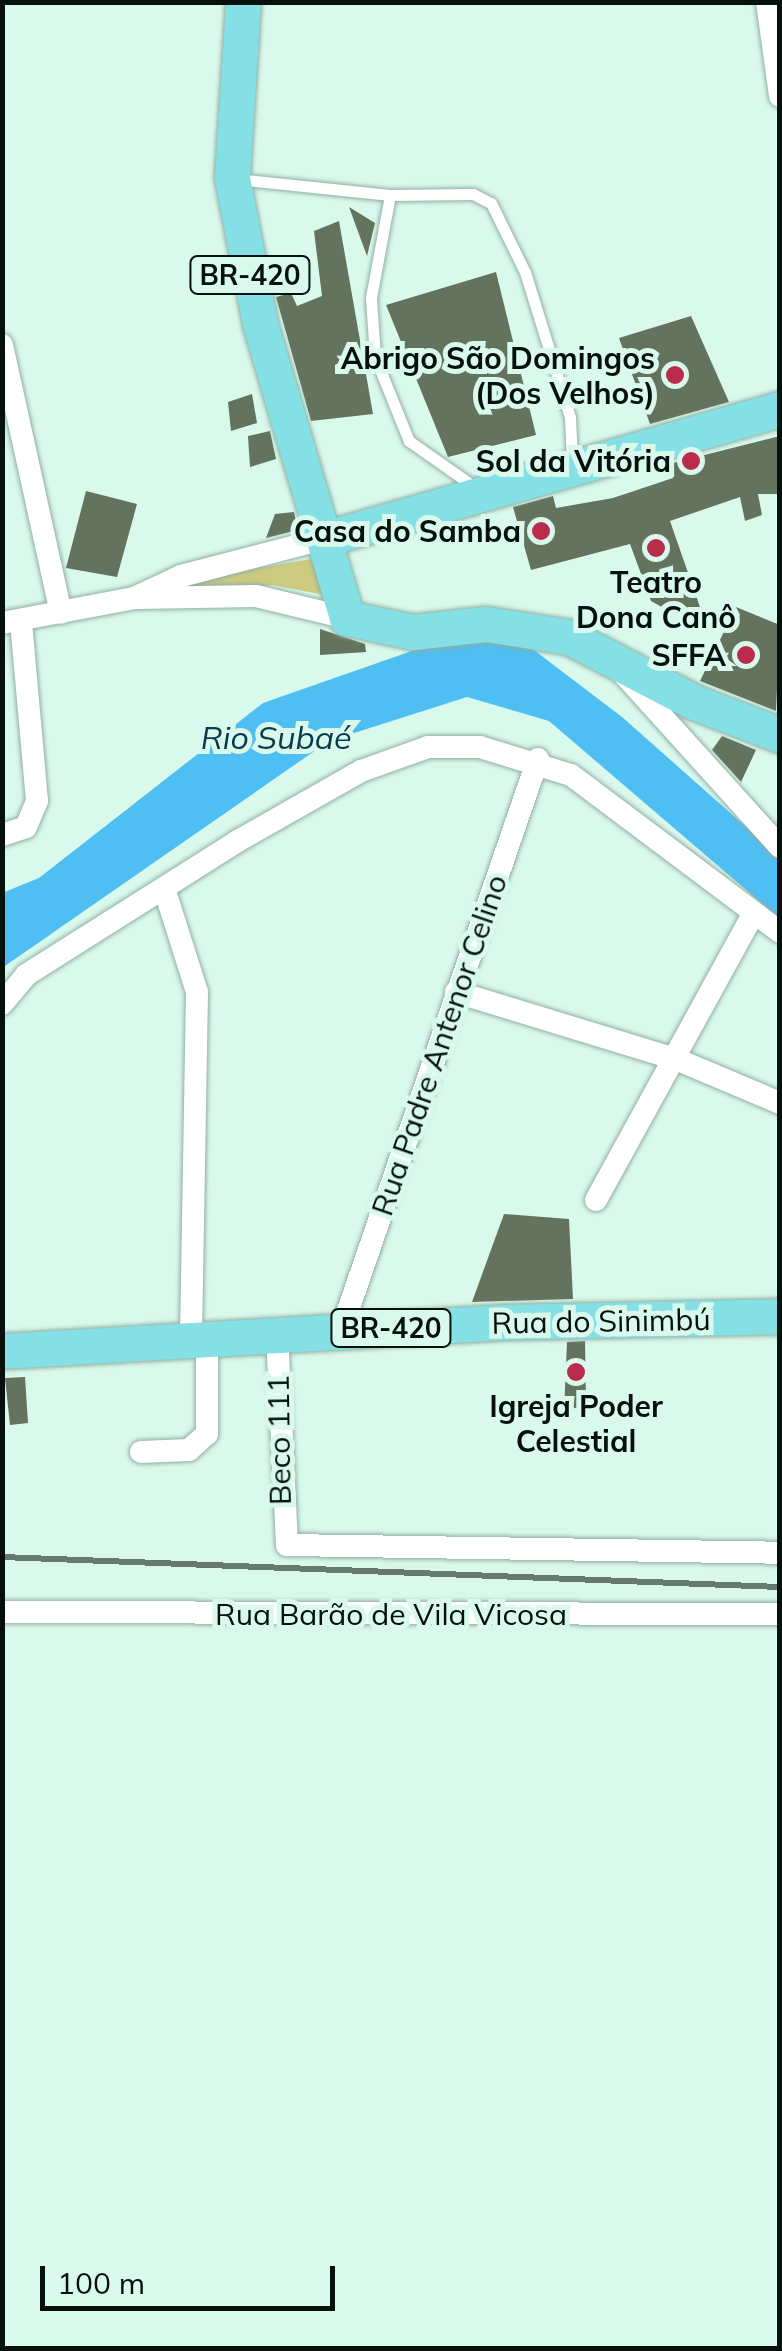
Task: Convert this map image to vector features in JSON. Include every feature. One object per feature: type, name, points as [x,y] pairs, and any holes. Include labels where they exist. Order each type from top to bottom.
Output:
[{"type":"main road","name":"BR-420","points":[[243,2],[232,178],[260,324],[327,538],[347,618]]},
{"type":"main road","points":[[327,538],[570,473],[780,408]]},
{"type":"main road","points":[[347,618],[413,632],[511,625],[569,637],[780,735]]},
{"type":"main road","name":"Rua do Sinimbú","points":[[2,1350],[199,1336],[780,1316]]},
{"type":"street","points":[[767,2],[780,96]]},
{"type":"street","points":[[2,345],[61,613]]},
{"type":"street","points":[[134,598],[181,576],[327,538]]},
{"type":"street","points":[[2,835],[26,827],[36,800],[12,622],[134,598],[256,596],[347,618]]},
{"type":"street","points":[[613,660],[696,762],[780,846]]},
{"type":"street","points":[[5,997],[164,888],[396,755],[454,745],[538,759],[608,798],[752,916],[780,932]]},
{"type":"street","name":"Rua Padre Antenor Celino","points":[[341,1331],[538,759]]},
{"type":"street","points":[[141,1452],[188,1450],[207,1434],[199,1336],[197,992],[164,888]]},
{"type":"street","points":[[596,1200],[678,1060],[752,916]]},
{"type":"street","points":[[456,992],[678,1060],[780,1103]]},
{"type":"street","name":"Beco 111","points":[[277,1333],[287,1545],[780,1553]]},
{"type":"street","name":"Rua Barão de Vila Vicosa","points":[[2,1612],[780,1614]]},
{"type":"lane","points":[[232,178],[390,196],[473,194],[502,217],[570,417],[570,473]]},
{"type":"lane","points":[[390,196],[371,298],[375,357],[410,441],[484,494]]},
{"type":"shaded area","points":[[317,558],[330,596],[272,585],[187,596],[172,583]]},
{"type":"water","name":"Rio Subaé","points":[[446,639],[522,641],[622,717],[780,857],[779,918],[549,721],[467,697],[329,741],[2,968],[2,893],[39,878],[263,703]]},
{"type":"building","points":[[349,207],[375,223],[367,256]]},
{"type":"building","points":[[339,221],[373,414],[311,421],[276,297],[291,293],[297,306],[322,296],[314,231]]},
{"type":"building","points":[[496,272],[536,435],[448,457],[386,305]]},
{"type":"building","name":"Abrigo São Domingos (Dos Velhos)","points":[[691,316],[729,402],[650,424],[619,338]]},
{"type":"building","points":[[252,394],[257,423],[231,431],[228,402]]},
{"type":"building","points":[[270,431],[276,459],[250,467],[248,436]]},
{"type":"building","points":[[780,436],[780,494],[758,494],[762,515],[745,521],[740,497],[670,521],[701,610],[678,616],[651,601],[630,544],[531,570],[513,507],[553,496],[556,508],[613,498],[673,478],[669,464]]},
{"type":"building","points":[[86,491],[137,504],[117,577],[66,568]]},
{"type":"building","points":[[294,512],[298,530],[266,538],[275,514]]},
{"type":"building","name":"SFFA","points":[[736,607],[780,625],[776,711],[700,681]]},
{"type":"building","points":[[320,629],[365,644],[366,652],[320,655]]},
{"type":"building","points":[[722,736],[756,750],[741,782],[712,750]]},
{"type":"building","points":[[504,1214],[569,1219],[573,1299],[472,1302]]},
{"type":"building","name":"Igreja Poder Celestial","points":[[585,1341],[586,1404],[564,1412],[567,1342]]},
{"type":"building","points":[[25,1377],[28,1423],[10,1425],[5,1378]]},
{"type":"railway","points":[[2,1557],[780,1587]]},
{"type":"place","name":"Abrigo São Domingos (Dos Velhos)","points":[[675,375]]},
{"type":"place","name":"Sol da Vitória","points":[[691,461]]},
{"type":"place","name":"Casa do Samba","points":[[541,531]]},
{"type":"place","name":"Teatro Dona Canô","points":[[656,548]]},
{"type":"place","name":"SFFA","points":[[746,655]]},
{"type":"place","name":"Igreja Poder Celestial","points":[[576,1372]]}]
